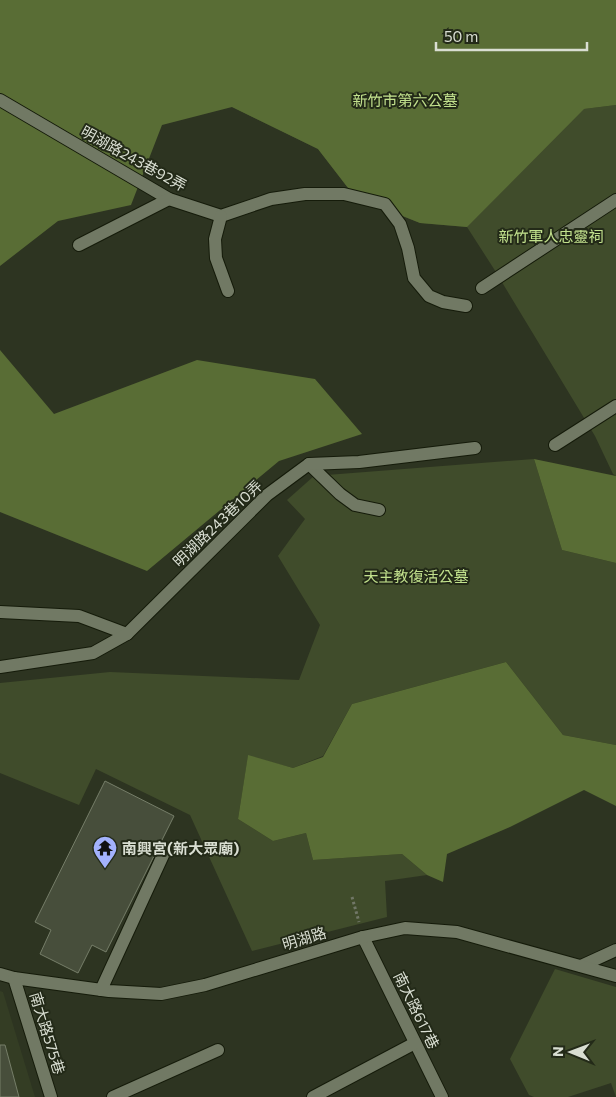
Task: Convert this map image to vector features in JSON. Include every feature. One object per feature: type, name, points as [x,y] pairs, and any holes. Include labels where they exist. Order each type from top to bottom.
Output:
[{"type":"street","name":"明湖路243巷92弄","points":[[0,100],[169,199],[221,216]]},
{"type":"street","points":[[228,291],[216,258],[215,239],[221,216],[271,199],[306,194],[344,194],[385,204],[400,224],[408,248],[414,278],[429,296],[443,302],[466,306]]},
{"type":"street","points":[[79,245],[169,199]]},
{"type":"street","points":[[482,288],[616,200]]},
{"type":"street","points":[[555,445],[616,406]]},
{"type":"street","points":[[309,464],[359,462],[475,448]]},
{"type":"street","points":[[309,464],[340,494],[355,505],[378,510]]},
{"type":"street","name":"明湖路243巷10弄","points":[[0,667],[93,653],[127,634],[268,495],[309,464]]},
{"type":"street","points":[[0,612],[79,616],[127,634]]},
{"type":"street","points":[[101,990],[164,853]]},
{"type":"street","name":"明湖路","points":[[0,974],[14,978],[101,990],[162,994],[205,985],[363,937],[405,928],[457,932],[616,976]]},
{"type":"street","name":"南大路617巷","points":[[363,937],[442,1097]]},
{"type":"street","points":[[581,966],[616,950]]},
{"type":"street","name":"南大路575巷","points":[[14,978],[50,1097]]},
{"type":"street","points":[[313,1097],[415,1043]]},
{"type":"street","points":[[113,1097],[218,1050]]},
{"type":"path","points":[[352,897],[363,937]]},
{"type":"shaded area","points":[[0,991],[3,992],[35,1097],[0,1097]]},
{"type":"green space","name":"新竹市第六公墓","points":[[0,0],[616,0],[616,105],[584,109],[467,227],[420,223],[355,197],[318,149],[232,107],[162,125],[131,205],[58,221],[0,266]]},
{"type":"green space","name":"新竹軍人忠靈祠","points":[[616,105],[616,476],[613,474],[595,436],[467,227],[420,223],[355,197],[318,149],[232,107],[584,109]]},
{"type":"green space","points":[[0,350],[54,414],[197,360],[315,379],[362,434],[279,461],[147,571],[0,512]]},
{"type":"green space","name":"天主教復活公墓","points":[[534,459],[562,550],[616,563],[616,745],[563,735],[506,662],[352,704],[323,756],[293,768],[248,756],[238,819],[273,841],[306,833],[313,860],[402,854],[427,875],[385,881],[387,917],[252,951],[190,815],[96,769],[79,805],[0,773],[0,683],[110,672],[299,680],[320,625],[278,556],[305,519],[287,500],[314,476]]},
{"type":"green space","points":[[534,459],[616,476],[616,563],[562,550]]},
{"type":"green space","points":[[506,662],[563,735],[616,745],[616,806],[584,790],[510,827],[447,854],[443,882],[427,875],[402,854],[313,860],[306,833],[273,841],[238,819],[248,755],[293,768],[323,757],[352,704]]},
{"type":"green space","points":[[555,969],[616,987],[616,1097],[611,1083],[568,1097],[534,1097],[529,1095],[510,1059]]},
{"type":"building","name":"南興宮(新大眾廟)","points":[[105,781],[174,816],[106,952],[92,945],[78,973],[40,954],[51,930],[35,922]]},
{"type":"building","points":[[0,1045],[5,1045],[19,1097],[0,1097]]},
{"type":"place","name":"南興宮(新大眾廟)","points":[[105,869]]}]
